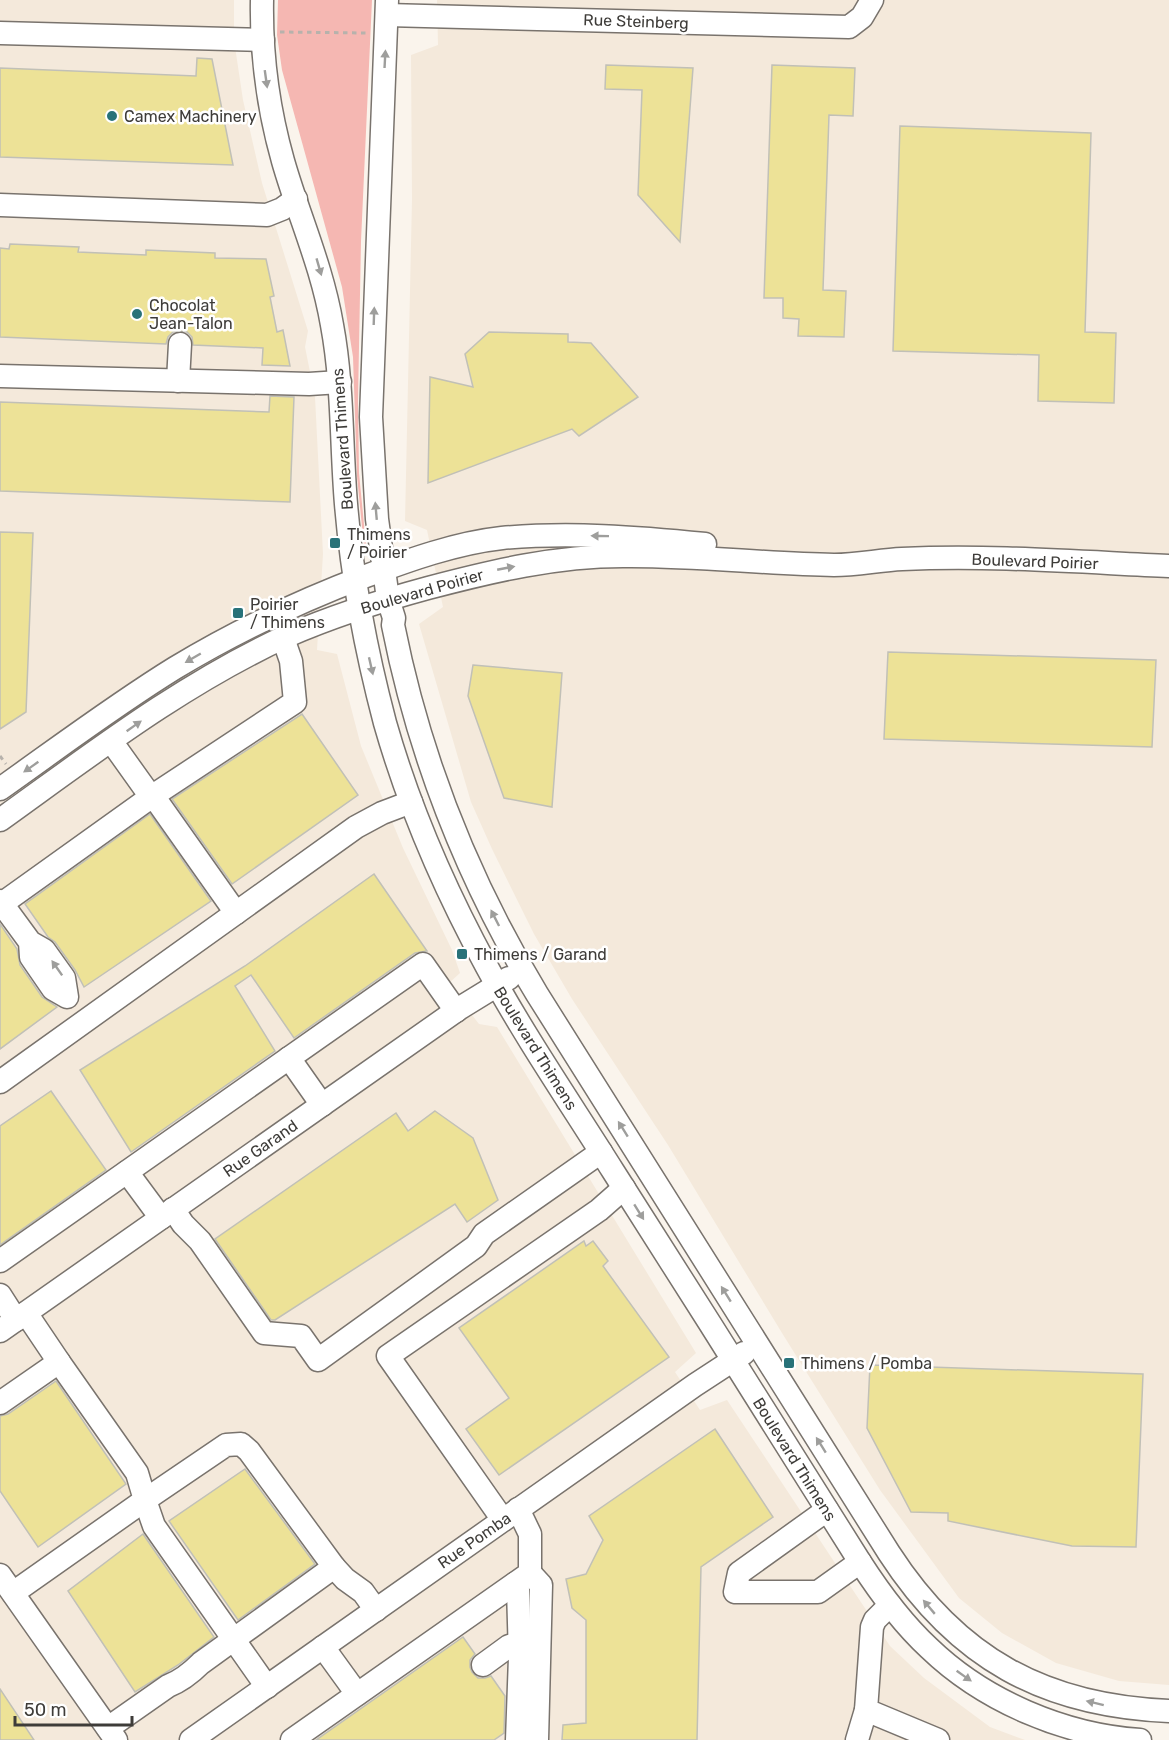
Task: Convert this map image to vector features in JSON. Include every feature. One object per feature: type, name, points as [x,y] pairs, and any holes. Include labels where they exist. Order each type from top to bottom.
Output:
[{"type":"street","name":"Boulevard Thimens","points":[[262,0],[268,36],[265,70],[274,126],[317,258],[336,344],[346,501],[360,608],[376,689],[411,802],[449,891],[496,985],[860,1562],[890,1605],[930,1649],[974,1684],[1060,1732],[1140,1740]]},
{"type":"street","name":"Rue Steinberg","points":[[383,16],[849,27],[862,17],[872,0]]},
{"type":"street","name":"Boulevard Thimens","points":[[383,16],[371,409],[375,496],[388,599],[394,618],[393,625],[405,680],[431,769],[472,873],[523,970],[899,1569],[924,1600],[953,1632],[1005,1668],[1042,1687],[1104,1705],[1161,1711]]},
{"type":"street","points":[[0,33],[268,36]]},
{"type":"street","points":[[0,205],[267,215],[282,209],[296,199]]},
{"type":"street","points":[[178,381],[180,344]]},
{"type":"street","points":[[0,376],[309,384],[340,382]]},
{"type":"street","name":"Boulevard Poirier","points":[[0,789],[145,688],[244,629],[356,580],[447,549],[501,538],[622,536],[746,548],[837,551],[901,559]]},
{"type":"street","name":"Boulevard Poirier","points":[[0,820],[111,741],[198,684],[283,638],[388,599],[505,568],[593,557],[668,556],[840,565],[901,559],[977,559],[1169,566]]},
{"type":"street","points":[[84,1022],[67,997],[53,989],[31,957],[30,942],[1,903],[151,797],[295,702],[291,662],[283,638]]},
{"type":"street","points":[[111,741],[236,913]]},
{"type":"street","points":[[0,1082],[357,827],[382,813],[411,802]]},
{"type":"street","points":[[0,1261],[423,964],[456,1011]]},
{"type":"street","name":"Rue Garand","points":[[14,1321],[456,1011],[523,970]]},
{"type":"street","points":[[289,1058],[322,1105]]},
{"type":"street","points":[[127,1172],[167,1214],[183,1224],[200,1241],[264,1333],[301,1336],[318,1360],[476,1246],[484,1234],[601,1152]]},
{"type":"street","points":[[516,1740],[520,1643],[518,1589],[523,1578],[530,1534],[510,1514],[388,1356],[599,1210],[624,1188]]},
{"type":"street","points":[[0,1295],[14,1321],[59,1362],[137,1473],[154,1526],[267,1687]]},
{"type":"street","name":"Rue Pomba","points":[[191,1740],[510,1514],[758,1344]]},
{"type":"street","points":[[0,1403],[59,1362]]},
{"type":"street","points":[[334,1567],[193,1671],[168,1686],[112,1734],[6,1584],[145,1500],[226,1445],[233,1443],[241,1444],[249,1451],[334,1567],[345,1579],[363,1592],[376,1610]]},
{"type":"street","points":[[827,1510],[739,1573],[735,1592],[818,1592],[860,1562]]},
{"type":"street","points":[[292,1740],[523,1578]]},
{"type":"street","points":[[523,1578],[541,1585],[537,1740]]},
{"type":"street","points":[[857,1740],[866,1710],[872,1627],[875,1620],[890,1605]]},
{"type":"street","points":[[483,1665],[508,1647],[520,1643]]},
{"type":"street","points":[[323,1647],[357,1694]]},
{"type":"street","points":[[866,1710],[938,1740]]},
{"type":"street","points":[[1151,1740],[1161,1711]]},
{"type":"path","points":[[268,36],[383,16]]},
{"type":"path","points":[[0,756],[6,764]]},
{"type":"shaded area","points":[[0,0],[234,0],[234,40],[243,100],[262,183],[308,331],[305,347],[315,397],[323,554],[317,650],[337,654],[361,746],[403,848],[452,950],[460,973],[448,984],[479,1024],[497,1027],[696,1353],[675,1372],[700,1410],[727,1400],[890,1646],[924,1678],[990,1727],[1025,1740],[0,1740]]},
{"type":"shaded area","points":[[278,0],[372,0],[361,241],[358,401],[359,473],[366,545],[364,547],[357,476],[353,357],[342,287],[282,70],[277,35]]},
{"type":"shaded area","points":[[437,0],[1169,0],[1169,1685],[1119,1681],[1056,1663],[1002,1633],[959,1598],[880,1490],[668,1145],[572,999],[534,934],[471,802],[419,624],[443,607],[427,530],[405,521],[412,199],[411,55],[438,45]]},
{"type":"building","name":"Camex Machinery","points":[[197,58],[212,59],[233,165],[0,157],[0,68],[196,76]]},
{"type":"building","points":[[606,65],[693,68],[680,242],[638,195],[642,90],[605,89]]},
{"type":"building","points":[[772,65],[855,68],[853,116],[829,115],[823,290],[846,291],[844,337],[798,336],[799,319],[783,318],[783,298],[764,298]]},
{"type":"building","points":[[900,126],[1091,133],[1085,332],[1116,333],[1114,403],[1038,401],[1039,355],[893,351]]},
{"type":"building","name":"Chocolat Jean-Talon","points":[[10,244],[79,247],[78,252],[146,255],[146,250],[215,253],[215,258],[266,259],[274,296],[270,297],[277,332],[283,330],[290,366],[262,365],[263,348],[193,345],[192,337],[187,332],[181,331],[173,332],[166,344],[0,337],[0,248],[9,249]]},
{"type":"building","points":[[489,332],[568,334],[568,342],[591,343],[638,397],[579,436],[572,429],[428,483],[430,377],[473,387],[465,354]]},
{"type":"building","points":[[270,396],[294,397],[290,502],[0,491],[0,402],[269,412]]},
{"type":"building","points":[[0,532],[33,533],[26,712],[0,729]]},
{"type":"building","points":[[888,652],[1156,660],[1152,747],[884,739]]},
{"type":"building","points":[[473,665],[562,673],[552,807],[504,798],[468,696]]},
{"type":"building","points":[[302,714],[358,795],[232,884],[172,799]]},
{"type":"building","points":[[150,814],[211,901],[84,987],[75,970],[25,904]]},
{"type":"building","points":[[374,874],[427,951],[415,953],[294,1038],[251,975],[235,986],[275,1051],[131,1152],[80,1070],[245,966]]},
{"type":"building","points":[[0,924],[17,949],[20,965],[42,997],[57,1007],[0,1049]]},
{"type":"building","points":[[51,1091],[106,1170],[0,1245],[0,1126]]},
{"type":"building","points":[[435,1111],[473,1138],[498,1200],[467,1222],[455,1204],[275,1320],[271,1320],[215,1239],[396,1113],[408,1131]]},
{"type":"building","points":[[584,1241],[586,1246],[593,1241],[608,1261],[603,1266],[669,1357],[499,1475],[466,1429],[509,1398],[459,1328]]},
{"type":"building","points":[[870,1365],[1143,1374],[1136,1547],[1072,1546],[948,1521],[948,1513],[911,1512],[867,1428]]},
{"type":"building","points":[[56,1381],[126,1484],[38,1547],[0,1491],[0,1416],[8,1414]]},
{"type":"building","points":[[715,1429],[773,1517],[701,1567],[697,1740],[562,1740],[563,1725],[586,1723],[586,1620],[572,1608],[566,1579],[586,1574],[603,1540],[589,1516]]},
{"type":"building","points":[[245,1469],[315,1564],[238,1620],[169,1521]]},
{"type":"building","points":[[143,1534],[214,1637],[178,1665],[135,1692],[68,1591]]},
{"type":"building","points":[[463,1637],[475,1654],[470,1660],[472,1672],[478,1678],[491,1676],[505,1696],[504,1733],[494,1740],[316,1740]]},
{"type":"building","points":[[0,1689],[34,1740],[0,1740]]},
{"type":"place","name":"Camex Machinery","points":[[112,116]]},
{"type":"place","name":"Chocolat Jean-Talon","points":[[137,314]]},
{"type":"place","name":"Thimens / Poirier","points":[[335,543]]},
{"type":"place","name":"Poirier / Thimens","points":[[238,613]]},
{"type":"place","name":"Thimens / Garand","points":[[462,954]]},
{"type":"place","name":"Thimens / Pomba","points":[[789,1363]]}]
